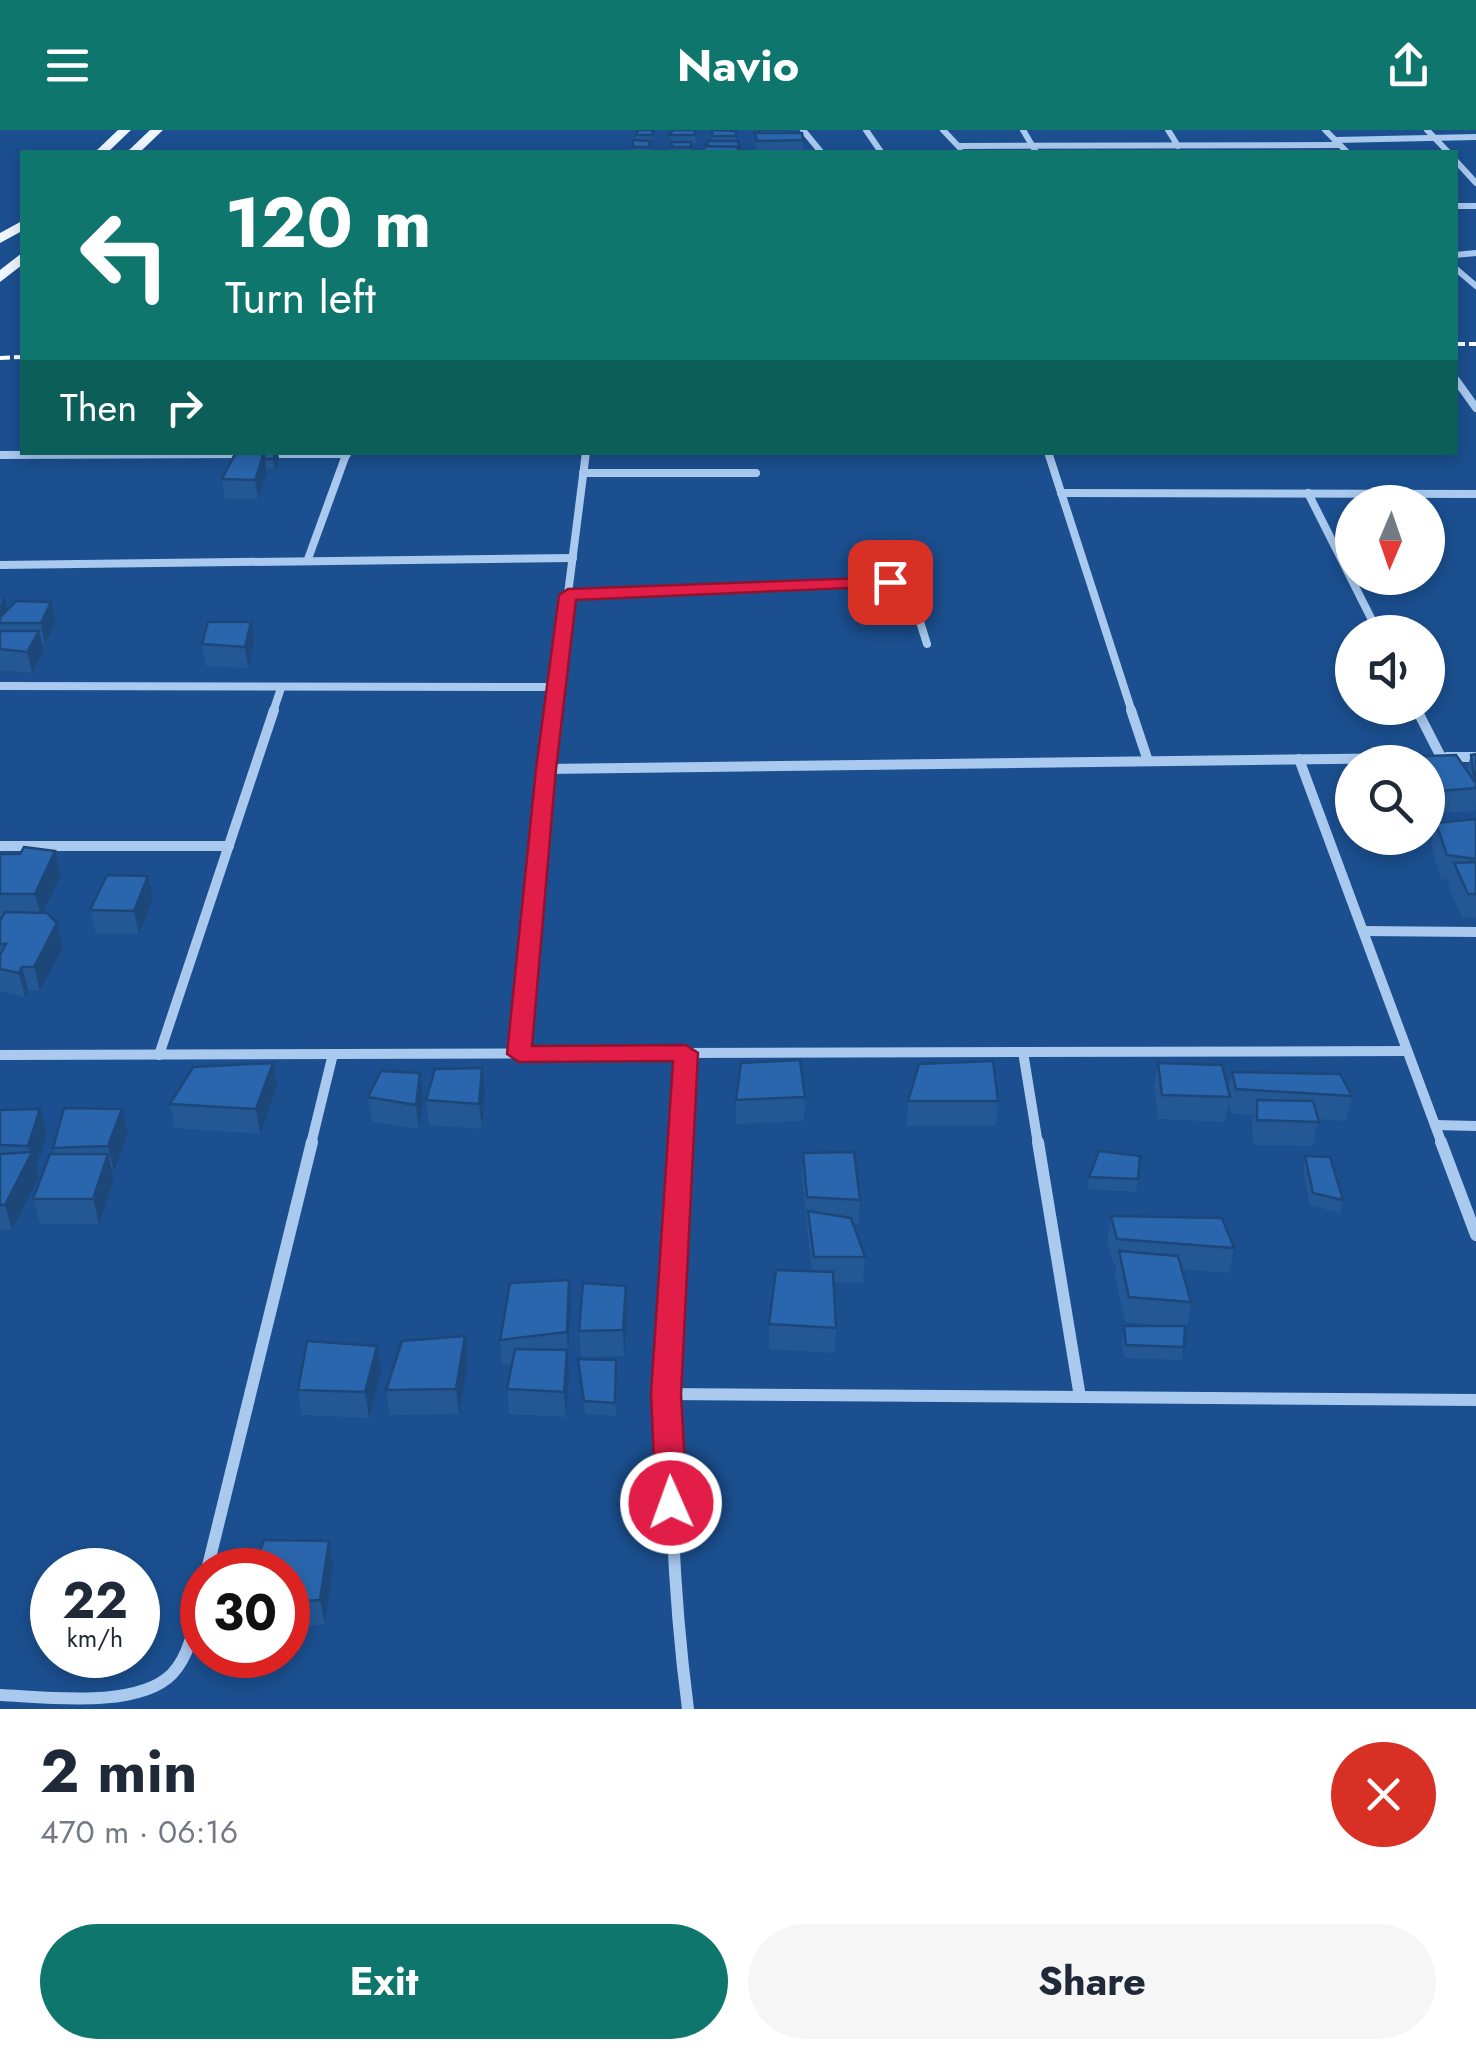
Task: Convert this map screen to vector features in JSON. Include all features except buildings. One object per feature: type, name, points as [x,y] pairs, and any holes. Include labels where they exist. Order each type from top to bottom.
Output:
[{"type":"main road","points":[[103,150],[125,130]]},
{"type":"main road","points":[[135,150],[157,130]]},
{"type":"main road","points":[[0,278],[20,259]]},
{"type":"street","points":[[803,130],[819,150]]},
{"type":"street","points":[[943,130],[962,150]]},
{"type":"street","points":[[1023,130],[1034,150]]},
{"type":"street","points":[[1168,130],[1178,146]]},
{"type":"street","points":[[1325,130],[1345,150]]},
{"type":"street","points":[[1427,130],[1446,150]]},
{"type":"street","points":[[958,146],[1030,144],[1162,149],[1476,137]]},
{"type":"street","points":[[1458,163],[1476,184]]},
{"type":"street","points":[[1458,170],[1476,170]]},
{"type":"street","points":[[1472,397],[1476,408]]},
{"type":"street","points":[[308,559],[346,455]]},
{"type":"street","points":[[519,1054],[546,769],[586,455]]},
{"type":"street","points":[[1049,455],[1148,761]]},
{"type":"street","points":[[583,473],[756,474]]},
{"type":"street","points":[[1061,492],[1476,494]]},
{"type":"street","points":[[1308,493],[1369,615]]},
{"type":"street","points":[[0,565],[572,558]]},
{"type":"street","points":[[568,595],[890,582],[909,587],[927,644]]},
{"type":"street","points":[[0,686],[556,687]]},
{"type":"street","points":[[159,1055],[282,688]]},
{"type":"street","points":[[1445,758],[1476,757]]},
{"type":"street","points":[[1300,759],[1476,1235]]},
{"type":"street","points":[[546,769],[1335,759]]},
{"type":"street","points":[[0,846],[228,846]]},
{"type":"street","points":[[1363,931],[1476,932]]},
{"type":"street","points":[[0,1056],[1408,1051]]},
{"type":"street","points":[[1024,1052],[1080,1396]]},
{"type":"street","points":[[686,1053],[666,1394],[678,1649],[688,1709]]},
{"type":"street","points":[[212,1548],[333,1054]]},
{"type":"street","points":[[1435,1124],[1476,1126]]},
{"type":"street","points":[[666,1394],[1476,1400]]},
{"type":"street","points":[[0,1695],[130,1696],[171,1677],[180,1661]]},
{"type":"railway","points":[[1458,344],[1476,344]]},
{"type":"railway","points":[[0,358],[20,357]]},
{"type":"route","points":[[671,1503],[666,1394],[686,1053],[519,1054],[546,769],[568,595],[890,582]]}]
